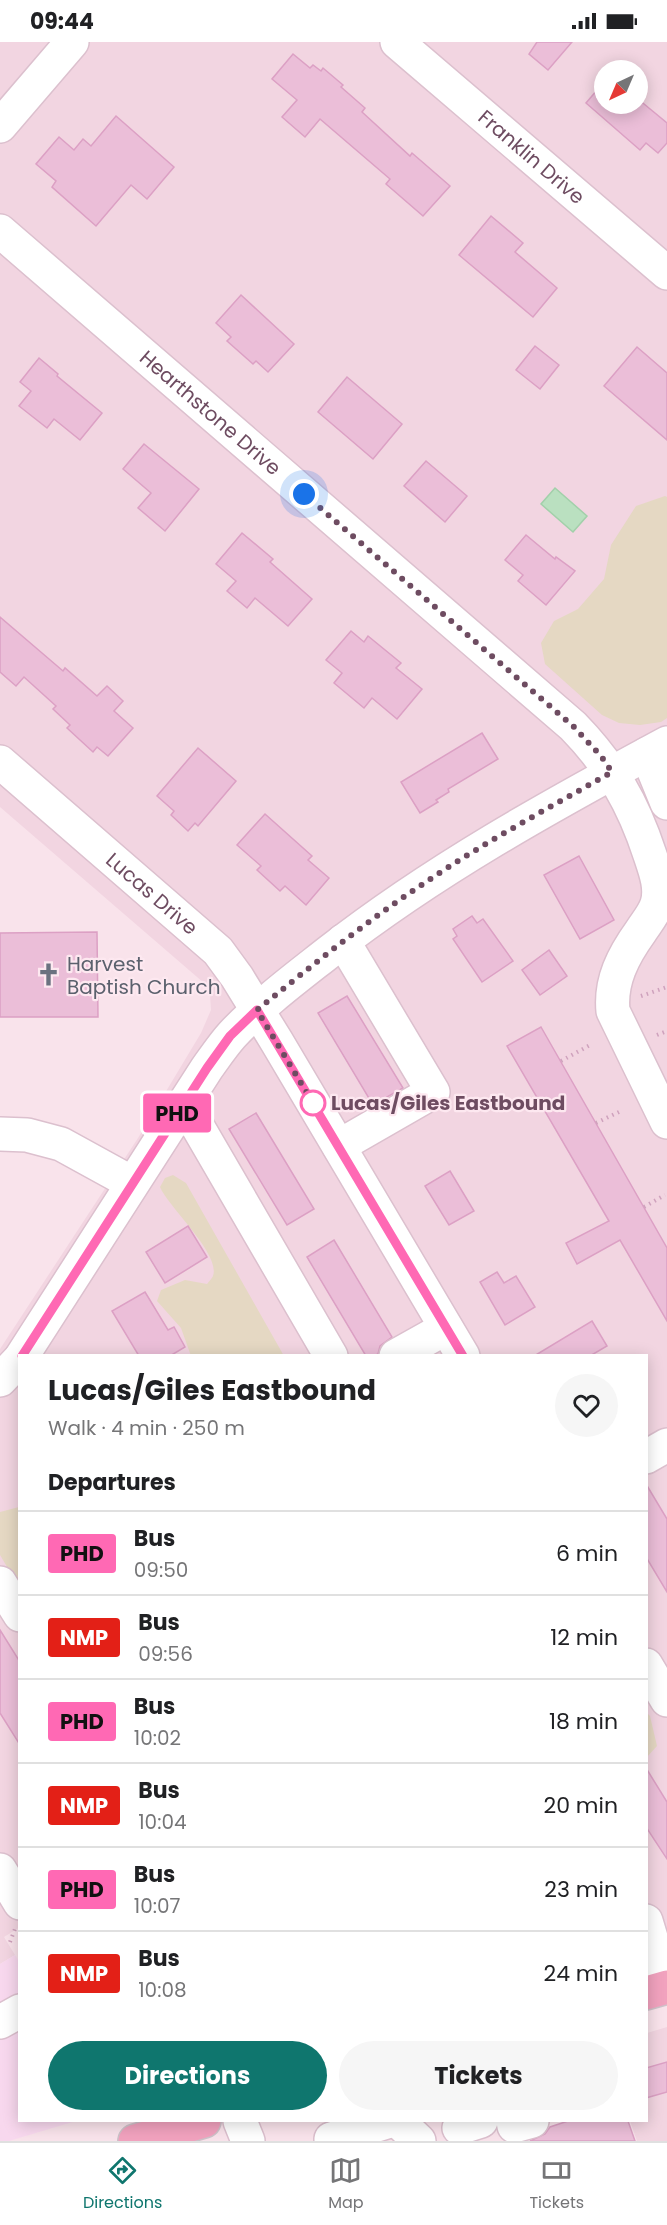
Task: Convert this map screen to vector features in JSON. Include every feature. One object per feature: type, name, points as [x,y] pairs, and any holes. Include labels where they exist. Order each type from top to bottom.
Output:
[{"type":"main road","points":[[648,1992],[667,1987]]},
{"type":"main road","points":[[144,2133],[199,2122]]},
{"type":"street","points":[[0,126],[72,42]]},
{"type":"street","name":"Franklin Drive","points":[[397,42],[662,258]]},
{"type":"street","name":"Hearthstone Drive","points":[[0,231],[573,726],[601,756],[637,819],[654,867],[658,892],[657,905],[618,970],[612,993],[613,1011],[667,1122]]},
{"type":"street","points":[[24,1354],[184,1103],[230,1036],[257,1010],[343,942],[473,851],[657,749],[667,803]]},
{"type":"street","name":"Lucas Drive","points":[[0,762],[218,951],[237,976],[462,1354]]},
{"type":"street","points":[[339,1146],[432,1092],[343,942]]},
{"type":"street","points":[[184,1103],[330,1354]]},
{"type":"street","points":[[0,1134],[27,1135],[61,1144],[132,1183]]},
{"type":"street","points":[[400,1354],[446,1328]]},
{"type":"street","points":[[0,1380],[18,1361]]},
{"type":"street","points":[[648,1456],[667,1445]]},
{"type":"street","points":[[0,1583],[18,1612]]},
{"type":"street","points":[[648,1668],[667,1700]]},
{"type":"street","points":[[0,1870],[18,1900]]},
{"type":"street","points":[[0,1922],[18,1910]]},
{"type":"street","points":[[648,1927],[667,1987]]},
{"type":"street","points":[[0,2022],[18,2012]]},
{"type":"street","points":[[240,2122],[248,2141]]},
{"type":"street","points":[[329,2134],[385,2122]]},
{"type":"street","points":[[399,2122],[419,2141]]},
{"type":"street","points":[[513,2122],[514,2126],[528,2122]]},
{"type":"path","points":[[636,998],[667,987]]},
{"type":"path","points":[[561,1061],[592,1044]]},
{"type":"path","points":[[596,1123],[622,1110]]},
{"type":"path","points":[[644,1207],[664,1195]]},
{"type":"shaded area","points":[[0,42],[667,42],[667,1948],[648,1955],[648,1354],[18,1354],[18,1928],[4,1937],[15,1955],[0,1964],[0,1349],[138,1138],[201,1033],[211,1010],[210,995],[204,983],[0,807]]},
{"type":"shaded area","points":[[555,488],[587,516],[573,532],[541,504]]},
{"type":"shaded area","points":[[667,497],[667,718],[661,722],[640,725],[619,723],[602,715],[545,664],[541,643],[554,621],[578,609],[604,579],[611,545],[636,506]]},
{"type":"shaded area","points":[[173,1175],[186,1183],[283,1354],[190,1354],[181,1328],[157,1301],[161,1290],[185,1280],[207,1284],[213,1276],[213,1267],[202,1244],[160,1187],[165,1178]]},
{"type":"shaded area","points":[[18,1507],[18,1585],[0,1555],[0,1512]]},
{"type":"shaded area","points":[[648,1714],[650,1716],[657,1746],[648,1756]]},
{"type":"shaded area","points":[[15,1955],[18,1960],[18,2122],[73,2122],[9,2141],[0,2141],[0,1964]]},
{"type":"shaded area","points":[[667,2027],[667,2141],[637,2141],[630,2122],[648,2122],[648,2033]]},
{"type":"building","points":[[537,42],[572,42],[548,70],[529,54]]},
{"type":"building","points":[[293,54],[310,68],[313,65],[321,71],[323,68],[365,108],[362,112],[410,156],[412,153],[450,186],[423,216],[386,184],[390,179],[320,119],[305,137],[282,117],[297,100],[272,79]]},
{"type":"building","points":[[594,94],[594,110],[586,103]]},
{"type":"building","points":[[648,107],[667,123],[667,143],[658,153],[646,143],[640,150],[599,114],[648,114]]},
{"type":"building","points":[[116,116],[174,167],[147,199],[131,185],[96,226],[52,187],[56,181],[36,164],[59,137],[74,150],[83,139],[91,146]]},
{"type":"building","points":[[491,216],[523,243],[515,252],[557,288],[533,317],[459,255]]},
{"type":"building","points":[[241,295],[294,344],[268,372],[256,361],[253,364],[227,341],[231,337],[216,323]]},
{"type":"building","points":[[535,346],[559,365],[540,389],[516,370]]},
{"type":"building","points":[[637,347],[667,373],[667,440],[604,386]]},
{"type":"building","points":[[39,358],[102,413],[80,440],[54,419],[47,428],[19,406],[31,391],[20,382]]},
{"type":"building","points":[[347,377],[402,424],[373,459],[318,412]]},
{"type":"building","points":[[144,444],[199,489],[165,531],[138,508],[151,493],[123,469]]},
{"type":"building","points":[[426,461],[467,496],[445,522],[404,486]]},
{"type":"building","points":[[242,533],[273,559],[270,562],[312,599],[288,626],[255,598],[247,608],[227,591],[236,581],[216,564]]},
{"type":"building","points":[[526,535],[555,559],[556,557],[575,571],[546,605],[518,581],[523,575],[505,560]]},
{"type":"building","points":[[0,617],[63,671],[65,668],[97,696],[107,686],[123,701],[114,711],[133,728],[108,756],[97,747],[93,752],[67,728],[70,725],[53,709],[56,706],[24,677],[16,686],[0,672]]},
{"type":"building","points":[[351,631],[364,642],[368,636],[401,663],[396,668],[422,689],[397,719],[372,698],[364,708],[334,683],[342,673],[326,660]]},
{"type":"building","points":[[482,733],[498,759],[448,789],[449,792],[436,800],[438,802],[420,813],[401,782]]},
{"type":"building","points":[[198,748],[236,781],[198,826],[195,823],[188,831],[171,815],[174,811],[157,796]]},
{"type":"building","points":[[265,814],[312,856],[308,860],[329,878],[306,905],[285,886],[280,891],[257,870],[261,866],[237,845]]},
{"type":"building","points":[[579,856],[614,920],[580,939],[544,875]]},
{"type":"building","points":[[472,916],[477,923],[483,919],[513,961],[482,982],[453,939],[457,936],[453,929]]},
{"type":"building","name":"Harvest Baptish Church","points":[[97,932],[98,1017],[0,1017],[0,933]]},
{"type":"building","points":[[549,950],[567,976],[540,995],[522,970]]},
{"type":"building","points":[[347,996],[403,1088],[373,1105],[318,1013]]},
{"type":"building","points":[[541,1027],[667,1248],[667,1321],[620,1240],[577,1264],[566,1243],[609,1221],[507,1046]]},
{"type":"building","points":[[256,1113],[314,1209],[287,1225],[229,1129]]},
{"type":"building","points":[[450,1171],[474,1211],[449,1225],[425,1186]]},
{"type":"building","points":[[188,1226],[207,1257],[165,1283],[146,1252]]},
{"type":"building","points":[[334,1240],[392,1337],[380,1346],[378,1354],[365,1354],[307,1257]]},
{"type":"building","points":[[497,1272],[504,1283],[516,1276],[535,1307],[505,1325],[480,1282]]},
{"type":"building","points":[[145,1292],[168,1330],[174,1327],[185,1347],[173,1354],[138,1354],[112,1311]]},
{"type":"building","points":[[592,1321],[607,1346],[593,1354],[537,1354]]},
{"type":"building","points":[[648,1487],[667,1519],[667,1592],[648,1560]]},
{"type":"building","points":[[0,1630],[18,1659],[18,1742],[0,1713]]},
{"type":"building","points":[[648,1771],[667,1802],[667,1859],[648,1830]]},
{"type":"building","points":[[667,2062],[667,2092],[648,2097],[648,2067]]},
{"type":"building","points":[[565,2122],[628,2122],[635,2141],[530,2141],[545,2134],[550,2127]]},
{"type":"bus line","name":"PHD","points":[[23,1354],[207,1068],[230,1036],[257,1010],[462,1354]]},
{"type":"place","name":"Harvest Baptish Church","points":[[49,975]]},
{"type":"place","name":"Lucas/Giles Eastbound","points":[[313,1103]]},
{"type":"route","points":[[304,494],[573,726],[591,744],[612,772],[473,851],[420,886],[350,936],[257,1010],[313,1103]]}]
